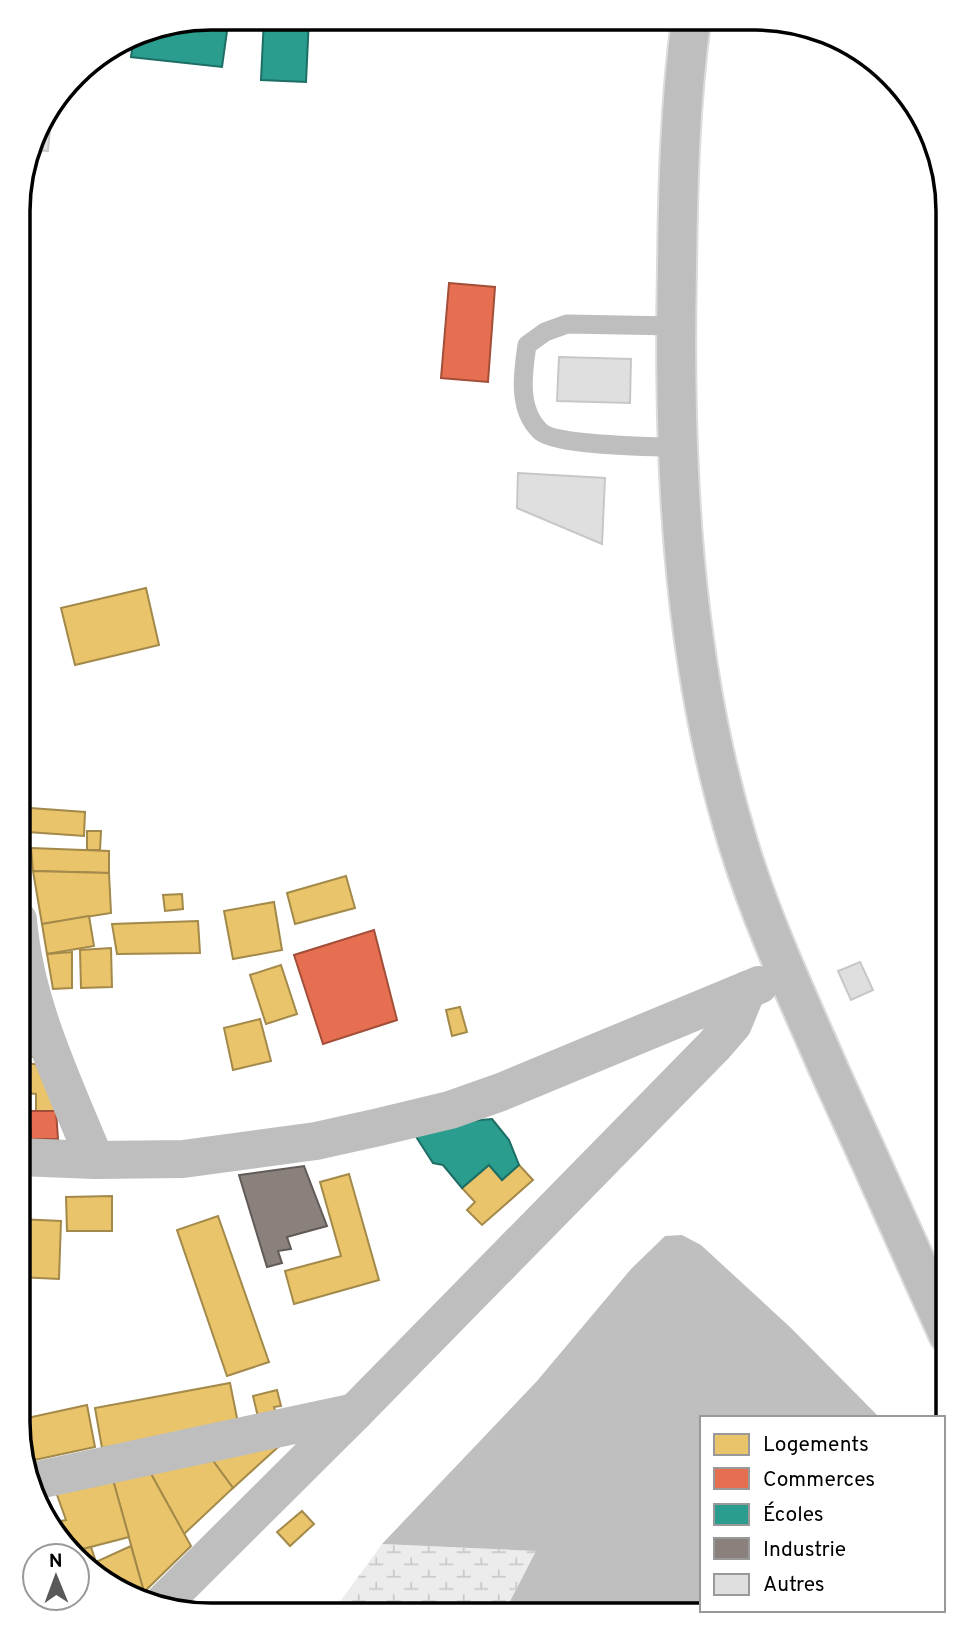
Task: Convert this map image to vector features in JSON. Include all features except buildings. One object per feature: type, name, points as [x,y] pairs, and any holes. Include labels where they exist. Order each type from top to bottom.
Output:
[{"type":"main road","points":[[690,30],[678,150],[675,326],[677,448],[682,535],[694,636],[718,771],[757,900],[787,974],[936,1307]]},
{"type":"main road","points":[[30,1157],[183,1159],[255,1151],[316,1141],[450,1110],[787,974]]},
{"type":"main road","points":[[168,1598],[715,1046],[733,1024],[747,990]]},
{"type":"main road","points":[[30,992],[95,1160]]},
{"type":"main road","points":[[39,1480],[355,1412]]},
{"type":"lane","points":[[675,326],[567,324],[545,332],[527,345],[522,379],[528,413],[541,433],[564,440],[677,448]]},
{"type":"green space","points":[[382,1544],[536,1551],[509,1603],[339,1603]]},
{"type":"shaded area","points":[[682,1235],[701,1245],[791,1328],[878,1416],[700,1416],[700,1603],[509,1603],[536,1551],[382,1544],[537,1381],[631,1269],[665,1236]]}]
